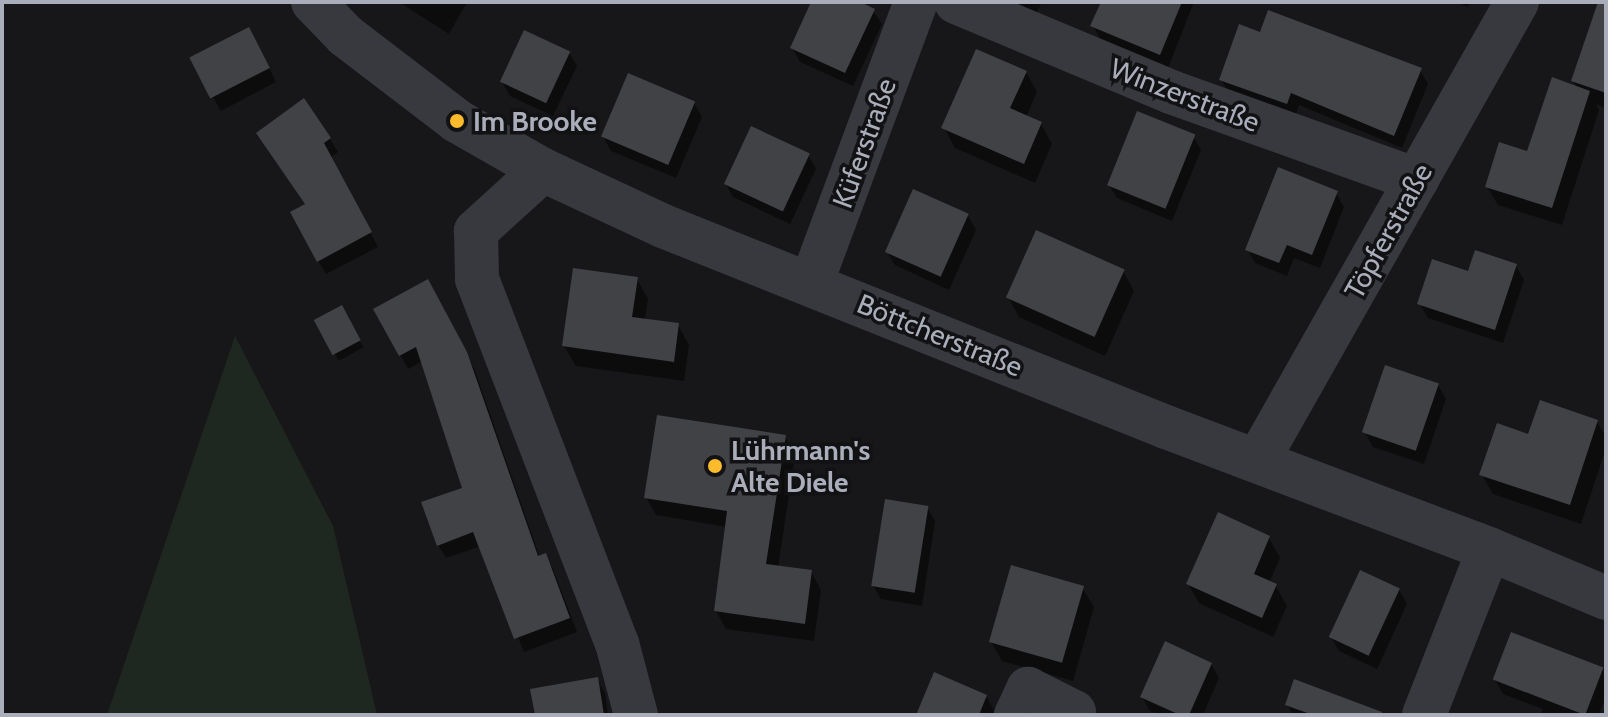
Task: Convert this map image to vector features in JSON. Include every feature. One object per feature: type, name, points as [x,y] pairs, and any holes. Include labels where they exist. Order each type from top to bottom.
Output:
[{"type":"street","name":"Böttcherstraße","points":[[313,2],[346,36],[457,121],[543,170],[663,226],[1166,427],[1489,549],[1606,598]]},
{"type":"street","name":"Küferstraße","points":[[811,284],[916,2]]},
{"type":"street","name":"Winzerstraße","points":[[956,2],[1171,92],[1417,180]]},
{"type":"street","name":"Töpferstraße","points":[[1258,460],[1517,2]]},
{"type":"street","points":[[543,170],[476,231],[477,279],[617,643],[636,715]]},
{"type":"street","points":[[1424,715],[1489,549]]},
{"type":"street","points":[[1016,715],[1028,689],[1074,712],[1072,715]]},
{"type":"shaded area","points":[[235,336],[333,526],[377,715],[107,715]]},
{"type":"building","points":[[811,2],[860,2],[875,9],[845,73],[790,48]]},
{"type":"building","points":[[1101,2],[1182,2],[1160,55],[1090,26]]},
{"type":"building","points":[[1598,2],[1606,2],[1606,93],[1571,81]]},
{"type":"building","points":[[1268,10],[1422,68],[1394,136],[1291,93],[1287,104],[1219,80],[1239,24],[1260,32]]},
{"type":"building","points":[[249,27],[270,68],[210,98],[189,57]]},
{"type":"building","points":[[524,30],[570,52],[546,103],[500,82]]},
{"type":"building","points":[[976,49],[1027,71],[1010,108],[1042,122],[1024,164],[941,128]]},
{"type":"building","points":[[628,73],[695,102],[668,165],[601,137]]},
{"type":"building","points":[[1552,77],[1590,91],[1552,208],[1485,187],[1499,142],[1527,151]]},
{"type":"building","points":[[304,98],[331,138],[324,143],[372,232],[317,262],[290,212],[305,204],[256,133]]},
{"type":"building","points":[[1137,111],[1195,135],[1165,209],[1107,185]]},
{"type":"building","points":[[751,126],[810,153],[783,211],[724,184]]},
{"type":"building","points":[[1278,167],[1338,191],[1312,255],[1287,245],[1279,263],[1245,250]]},
{"type":"building","points":[[913,189],[969,214],[941,277],[885,252]]},
{"type":"building","points":[[1036,230],[1125,269],[1095,337],[1006,298]]},
{"type":"building","points":[[1475,250],[1517,264],[1495,330],[1417,304],[1432,259],[1468,271]]},
{"type":"building","points":[[573,268],[638,277],[632,317],[679,323],[674,362],[562,346]]},
{"type":"building","points":[[428,279],[467,352],[538,556],[546,553],[570,618],[514,639],[473,532],[437,546],[421,502],[462,488],[416,347],[399,356],[373,309]]},
{"type":"building","points":[[342,305],[361,340],[333,355],[314,320]]},
{"type":"building","points":[[1385,365],[1439,384],[1416,451],[1362,432]]},
{"type":"building","points":[[1540,400],[1598,420],[1570,505],[1479,475],[1497,423],[1528,434]]},
{"type":"building","name":"Lührmann's Alte Diele","points":[[657,415],[786,435],[766,564],[812,570],[805,624],[714,611],[727,511],[644,498]]},
{"type":"building","points":[[885,499],[928,506],[915,593],[871,586]]},
{"type":"building","points":[[1218,512],[1270,536],[1254,574],[1277,584],[1262,618],[1186,584]]},
{"type":"building","points":[[1011,565],[1084,586],[1062,663],[989,642]]},
{"type":"building","points":[[1360,570],[1400,589],[1369,656],[1329,637]]},
{"type":"building","points":[[1511,632],[1603,667],[1585,715],[1493,680]]},
{"type":"building","points":[[1165,641],[1212,663],[1189,715],[1180,715],[1140,697]]},
{"type":"building","points":[[934,672],[987,695],[979,715],[916,715]]},
{"type":"building","points":[[598,677],[604,715],[535,715],[530,689]]},
{"type":"building","points":[[1294,679],[1382,712],[1381,715],[1313,715],[1285,705]]},
{"type":"place","name":"Im Brooke","points":[[457,121]]},
{"type":"place","name":"Lührmann's Alte Diele","points":[[715,466]]}]
